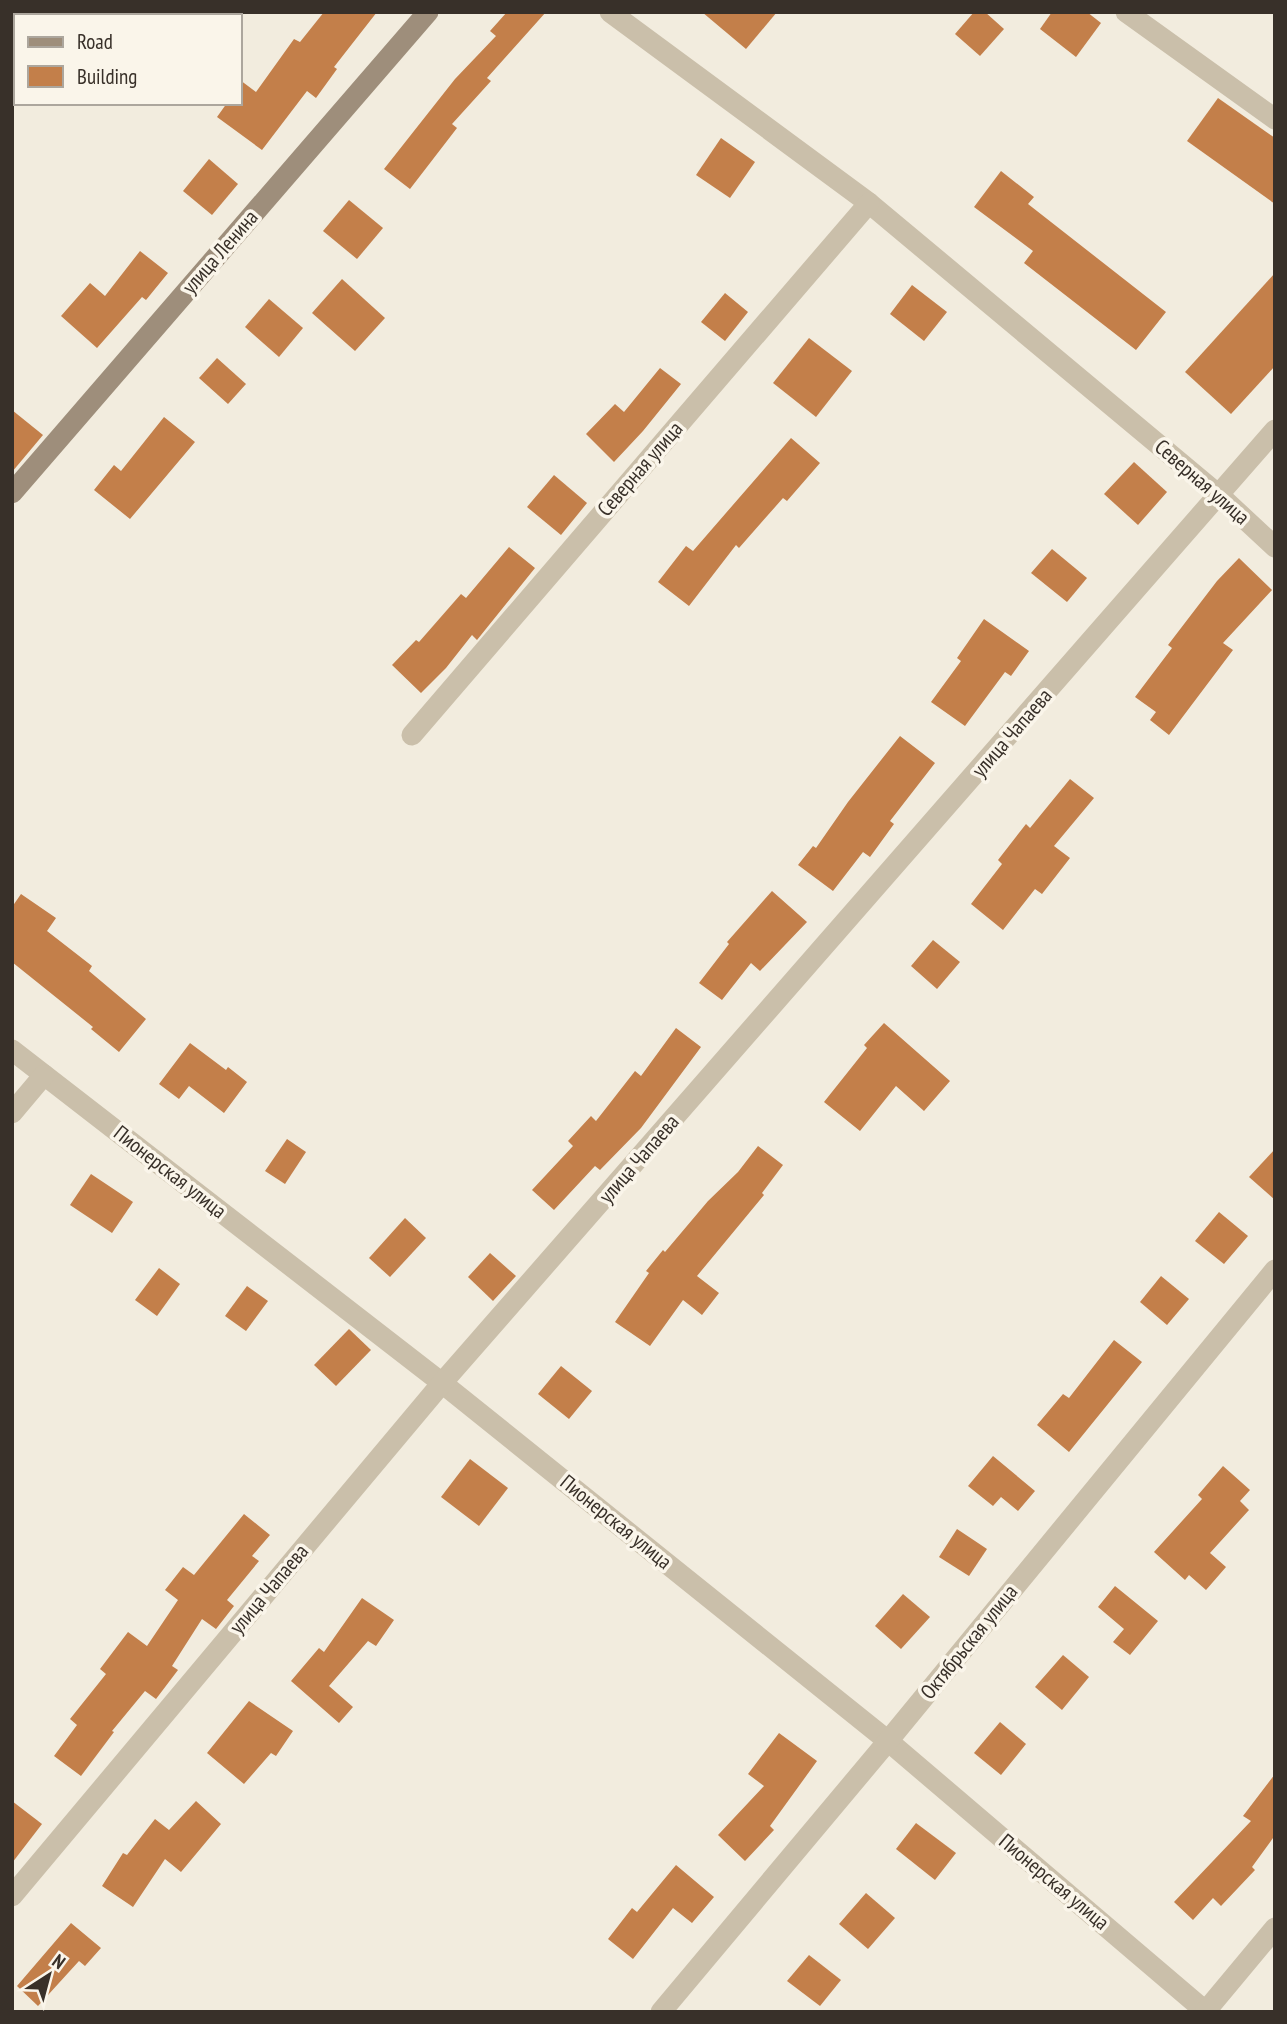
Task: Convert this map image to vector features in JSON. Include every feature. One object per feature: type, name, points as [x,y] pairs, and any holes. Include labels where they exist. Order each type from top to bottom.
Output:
[{"type":"street","name":"улица Ленина","points":[[12,493],[428,12]]},
{"type":"street","name":"Северная улица","points":[[610,12],[869,204],[1220,496],[1275,547]]},
{"type":"street","points":[[1126,12],[1275,119]]},
{"type":"street","name":"Северная улица","points":[[412,735],[869,204]]},
{"type":"street","name":"улица Чапаева","points":[[12,1896],[442,1383],[1275,430]]},
{"type":"street","name":"Пионерская улица","points":[[12,1051],[442,1383],[888,1741],[1205,2012]]},
{"type":"street","points":[[12,1113],[44,1075]]},
{"type":"street","name":"Октябрьская улица","points":[[661,2012],[888,1741],[1275,1270]]},
{"type":"street","points":[[1205,2012],[1275,1928]]},
{"type":"building","points":[[324,12],[377,12],[334,67],[337,69],[316,98],[307,91],[262,150],[217,117],[226,105],[242,105],[242,82],[256,92],[294,39],[300,42]]},
{"type":"building","points":[[507,12],[546,12],[487,78],[491,81],[452,124],[457,128],[410,189],[384,169],[455,79],[496,36],[490,31]]},
{"type":"building","points":[[702,12],[777,12],[746,49]]},
{"type":"building","points":[[974,12],[985,12],[1004,29],[980,56],[955,34]]},
{"type":"building","points":[[1052,12],[1087,12],[1101,23],[1076,57],[1040,29]]},
{"type":"building","points":[[1218,98],[1275,138],[1275,204],[1187,141]]},
{"type":"building","points":[[721,138],[755,162],[730,198],[696,175]]},
{"type":"building","points":[[209,159],[238,184],[212,215],[183,191]]},
{"type":"building","points":[[1001,171],[1034,197],[1028,204],[1166,312],[1136,350],[1024,263],[1033,251],[974,207]]},
{"type":"building","points":[[349,200],[383,228],[357,259],[323,231]]},
{"type":"building","points":[[140,251],[168,273],[146,300],[142,297],[97,348],[61,316],[90,283],[105,296]]},
{"type":"building","points":[[1275,273],[1275,366],[1231,414],[1185,372]]},
{"type":"building","points":[[342,279],[385,318],[355,351],[312,313]]},
{"type":"building","points":[[912,285],[947,312],[924,341],[890,314]]},
{"type":"building","points":[[725,293],[748,312],[725,341],[701,322]]},
{"type":"building","points":[[269,299],[303,328],[279,357],[245,327]]},
{"type":"building","points":[[809,338],[852,371],[816,417],[773,383]]},
{"type":"building","points":[[217,358],[246,384],[228,404],[199,378]]},
{"type":"building","points":[[660,368],[681,384],[614,462],[586,434],[615,404],[624,412]]},
{"type":"building","points":[[12,410],[43,435],[12,472]]},
{"type":"building","points":[[164,417],[195,442],[130,519],[94,490],[114,465],[121,471]]},
{"type":"building","points":[[791,438],[820,463],[787,501],[783,498],[739,548],[736,545],[689,606],[658,582],[686,546],[693,551]]},
{"type":"building","points":[[1134,462],[1167,492],[1138,525],[1104,494]]},
{"type":"building","points":[[554,475],[587,503],[561,535],[527,507]]},
{"type":"building","points":[[509,547],[535,568],[477,640],[472,635],[446,668],[421,693],[392,665],[416,640],[419,642],[461,594],[466,598]]},
{"type":"building","points":[[1052,549],[1087,578],[1067,602],[1031,573]]},
{"type":"building","points":[[1239,558],[1272,590],[1223,643],[1233,650],[1169,735],[1150,720],[1156,712],[1135,697],[1172,648],[1168,645],[1217,581]]},
{"type":"building","points":[[984,619],[1029,651],[1011,676],[1005,672],[965,726],[931,702],[961,661],[957,658]]},
{"type":"building","points":[[900,736],[935,763],[890,821],[894,824],[870,857],[863,852],[833,891],[798,865],[813,846],[816,848]]},
{"type":"building","points":[[1070,779],[1094,798],[1054,846],[1070,858],[1042,894],[1035,889],[1003,930],[971,904],[1002,864],[998,860],[1026,824],[1030,828]]},
{"type":"building","points":[[772,891],[807,922],[760,971],[751,963],[722,1000],[699,983],[729,944],[727,942]]},
{"type":"building","points":[[21,894],[56,918],[47,931],[92,966],[89,971],[146,1019],[119,1052],[91,1029],[93,1027],[12,962],[12,907]]},
{"type":"building","points":[[933,940],[960,962],[937,989],[911,966]]},
{"type":"building","points":[[884,1023],[950,1081],[924,1111],[896,1086],[860,1131],[824,1102],[867,1048],[864,1045]]},
{"type":"building","points":[[676,1028],[701,1047],[641,1128],[600,1170],[595,1166],[554,1210],[532,1190],[573,1146],[568,1141],[591,1116],[596,1121],[635,1071],[641,1076]]},
{"type":"building","points":[[190,1043],[247,1082],[224,1113],[189,1086],[179,1099],[159,1084]]},
{"type":"building","points":[[287,1139],[306,1152],[285,1184],[265,1171]]},
{"type":"building","points":[[758,1146],[783,1165],[762,1193],[764,1195],[697,1276],[719,1293],[702,1315],[683,1300],[650,1346],[615,1322],[649,1273],[646,1271],[663,1250],[665,1252],[708,1201],[738,1172]]},
{"type":"building","points":[[1275,1149],[1275,1200],[1249,1177]]},
{"type":"building","points":[[91,1174],[133,1202],[112,1233],[70,1205]]},
{"type":"building","points":[[1219,1212],[1248,1236],[1224,1264],[1195,1241]]},
{"type":"building","points":[[405,1218],[426,1238],[390,1277],[369,1258]]},
{"type":"building","points":[[490,1253],[516,1276],[493,1301],[468,1277]]},
{"type":"building","points":[[159,1268],[180,1284],[157,1316],[135,1300]]},
{"type":"building","points":[[1161,1276],[1189,1299],[1167,1325],[1140,1302]]},
{"type":"building","points":[[247,1286],[268,1301],[246,1331],[225,1316]]},
{"type":"building","points":[[349,1329],[371,1350],[336,1386],[314,1365]]},
{"type":"building","points":[[1114,1340],[1142,1362],[1069,1452],[1037,1425],[1063,1394],[1069,1398]]},
{"type":"building","points":[[561,1366],[592,1391],[569,1419],[538,1394]]},
{"type":"building","points":[[993,1456],[1035,1491],[1018,1511],[1001,1497],[993,1506],[968,1486]]},
{"type":"building","points":[[470,1459],[508,1488],[479,1526],[441,1497]]},
{"type":"building","points":[[1223,1466],[1250,1490],[1240,1501],[1249,1510],[1210,1553],[1226,1567],[1206,1590],[1189,1575],[1185,1580],[1154,1552],[1202,1499],[1198,1495]]},
{"type":"building","points":[[244,1514],[270,1535],[252,1556],[259,1561],[227,1600],[234,1606],[216,1629],[202,1619],[172,1666],[178,1670],[156,1699],[145,1691],[112,1731],[114,1732],[81,1776],[54,1756],[77,1725],[70,1719],[106,1674],[100,1669],[128,1632],[147,1646],[178,1600],[165,1590],[183,1567],[194,1575]]},
{"type":"building","points":[[957,1529],[987,1549],[969,1576],[939,1557]]},
{"type":"building","points":[[1115,1586],[1158,1621],[1130,1655],[1113,1642],[1124,1629],[1098,1607]]},
{"type":"building","points":[[903,1594],[930,1617],[901,1649],[875,1626]]},
{"type":"building","points":[[362,1598],[394,1620],[376,1646],[368,1641],[329,1686],[353,1707],[339,1723],[291,1681],[319,1648],[324,1652]]},
{"type":"building","points":[[1063,1655],[1089,1677],[1062,1710],[1035,1687]]},
{"type":"building","points":[[249,1701],[293,1731],[276,1756],[271,1753],[244,1784],[207,1753]]},
{"type":"building","points":[[1000,1722],[1026,1744],[1001,1775],[974,1753]]},
{"type":"building","points":[[779,1733],[817,1761],[770,1826],[774,1830],[745,1861],[718,1835],[764,1786],[748,1774]]},
{"type":"building","points":[[1275,1774],[1275,1840],[1273,1838],[1252,1867],[1255,1870],[1221,1906],[1213,1898],[1193,1920],[1174,1902],[1251,1821],[1243,1816]]},
{"type":"building","points":[[12,1801],[42,1824],[12,1863]]},
{"type":"building","points":[[196,1801],[221,1824],[181,1872],[165,1859],[133,1907],[102,1886],[123,1853],[127,1855],[155,1819],[169,1830]]},
{"type":"building","points":[[916,1823],[956,1853],[935,1880],[896,1849]]},
{"type":"building","points":[[676,1865],[714,1897],[692,1923],[673,1908],[633,1959],[608,1939],[632,1908],[637,1912]]},
{"type":"building","points":[[866,1893],[895,1918],[868,1949],[839,1924]]},
{"type":"building","points":[[71,1923],[101,1948],[85,1966],[79,1961],[38,2006],[17,1986]]},
{"type":"building","points":[[809,1955],[841,1980],[820,2006],[787,1981]]}]
